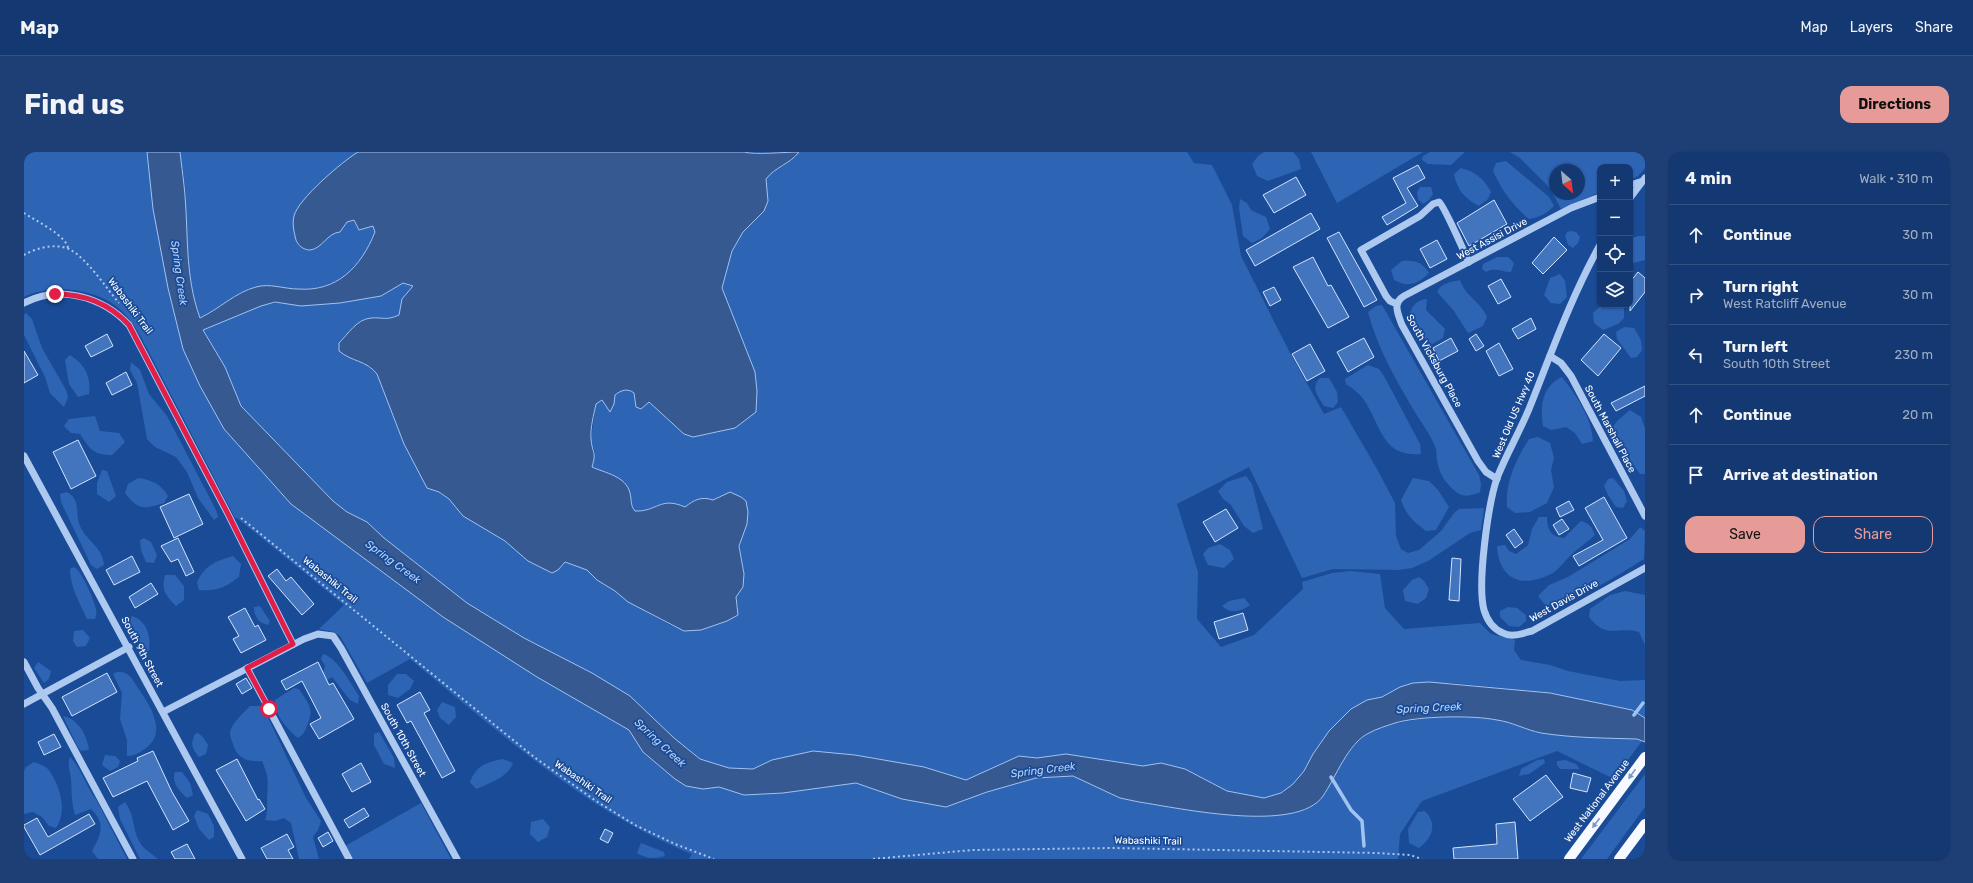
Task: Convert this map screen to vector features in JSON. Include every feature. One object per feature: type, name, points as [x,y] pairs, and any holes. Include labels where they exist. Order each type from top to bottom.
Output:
[{"type":"main road","name":"West National Avenue","points":[[1569,859],[1645,757]]},
{"type":"main road","points":[[1619,859],[1645,824]]},
{"type":"street","points":[[1633,184],[1644,180]]},
{"type":"street","points":[[1633,194],[1644,180]]},
{"type":"street","name":"West Assisi Drive","points":[[1396,304],[1399,299],[1404,296],[1571,208],[1597,198]]},
{"type":"street","name":"South Vicksburg Place","points":[[1469,262],[1453,230],[1445,207],[1439,202],[1433,204],[1420,216],[1361,250],[1386,296],[1390,301],[1396,304],[1402,325],[1478,461],[1486,472],[1497,479]]},
{"type":"street","name":"West Old US Hwy 40","points":[[1483,603],[1486,536],[1492,497],[1497,479],[1550,356],[1580,280],[1597,250]]},
{"type":"street","points":[[24,303],[42,296],[55,294],[83,297],[106,306],[119,314],[129,325],[228,514],[293,644],[163,712]]},
{"type":"street","name":"South Marshall Place","points":[[1550,356],[1562,363],[1570,376],[1645,516]]},
{"type":"street","name":"South 9th Street","points":[[24,456],[242,859]]},
{"type":"street","name":"West Davis Drive","points":[[1483,603],[1488,620],[1493,627],[1504,634],[1514,636],[1532,630],[1645,568]]},
{"type":"street","name":"South 10th Street","points":[[293,644],[315,634],[328,634],[333,636],[457,859]]},
{"type":"street","points":[[24,704],[128,647]]},
{"type":"street","points":[[24,662],[42,694],[52,708],[133,859]]},
{"type":"street","points":[[247,668],[349,859]]},
{"type":"path","name":"Wabashiki Trail","points":[[24,213],[54,231],[65,242],[68,249],[85,263],[124,309]]},
{"type":"path","points":[[24,255],[34,249],[46,247],[68,249]]},
{"type":"path","name":"Wabashiki Trail","points":[[240,518],[534,757],[596,801],[635,825],[675,844],[714,859]]},
{"type":"path","name":"Wabashiki Trail","points":[[873,859],[972,850],[1112,848],[1410,854],[1422,859]]},
{"type":"shaded area","points":[[24,152],[147,152],[153,209],[224,429],[291,504],[443,617],[537,677],[629,730],[643,752],[675,779],[703,789],[719,787],[744,795],[783,793],[856,783],[902,799],[946,807],[987,792],[1036,778],[1073,776],[1139,802],[1257,817],[1322,797],[1344,758],[1361,739],[1372,731],[1388,725],[1406,721],[1426,718],[1483,717],[1503,720],[1529,730],[1552,735],[1637,739],[1642,741],[1614,779],[1557,751],[1422,801],[1400,834],[1398,859],[689,859],[692,854],[615,816],[544,767],[476,714],[410,659],[367,683],[340,636],[334,632],[319,629],[344,605],[237,518],[235,518],[141,337],[127,316],[120,309],[106,300],[83,292],[58,289],[46,290],[24,297]]},
{"type":"shaded area","points":[[180,152],[358,152],[308,195],[318,246],[333,232],[340,232],[347,222],[354,220],[359,230],[373,226],[375,232],[362,257],[354,267],[335,282],[310,289],[256,287],[242,292],[200,318],[194,298],[187,259],[185,186]]},
{"type":"shaded area","points":[[799,152],[1187,152],[1194,163],[1212,165],[1232,205],[1241,256],[1289,351],[1324,414],[1341,407],[1395,503],[1396,536],[1401,549],[1408,553],[1419,550],[1441,531],[1454,513],[1459,509],[1484,508],[1481,530],[1470,533],[1428,561],[1412,568],[1399,570],[1333,569],[1302,578],[1249,467],[1177,504],[1198,572],[1197,619],[1221,647],[1254,635],[1303,589],[1302,582],[1332,573],[1351,571],[1380,574],[1385,608],[1404,629],[1480,623],[1491,634],[1515,640],[1514,650],[1521,660],[1620,681],[1645,680],[1645,718],[1632,710],[1550,693],[1451,683],[1400,687],[1382,697],[1367,700],[1329,731],[1313,754],[1304,771],[1293,784],[1281,793],[1264,798],[1227,791],[1185,769],[1161,763],[1143,766],[1066,754],[1037,758],[1019,756],[966,780],[924,767],[855,755],[813,751],[772,760],[753,769],[729,768],[700,759],[674,738],[630,696],[592,673],[524,638],[467,603],[384,538],[367,522],[347,512],[333,501],[241,406],[225,367],[203,329],[243,312],[265,305],[275,303],[381,296],[403,283],[413,286],[402,299],[399,315],[388,318],[371,318],[362,321],[339,343],[339,351],[344,355],[364,363],[373,369],[377,374],[404,444],[427,488],[439,492],[449,499],[463,516],[505,541],[528,561],[552,573],[558,570],[565,562],[587,570],[597,580],[615,591],[628,602],[672,626],[701,630],[727,621],[738,607],[736,597],[741,588],[744,573],[740,553],[741,537],[720,496],[713,500],[705,498],[698,499],[685,507],[670,503],[642,511],[635,511],[633,509],[628,487],[620,479],[591,467],[595,452],[591,440],[596,404],[602,400],[610,412],[614,404],[615,395],[622,391],[629,390],[634,393],[636,407],[641,409],[649,402],[684,434],[705,435],[735,428],[755,372],[722,288],[732,251],[743,232],[764,210],[768,201],[766,179]]},
{"type":"shaded area","points":[[1264,152],[1293,152],[1299,159],[1301,169],[1268,181],[1257,176],[1252,164],[1258,156]]},
{"type":"shaded area","points":[[1311,152],[1423,152],[1337,203]]},
{"type":"shaded area","points":[[1430,152],[1465,152],[1451,165],[1428,164],[1422,160],[1423,156]]},
{"type":"shaded area","points":[[1510,152],[1645,152],[1645,168],[1638,176],[1633,178],[1633,164],[1597,164],[1597,193],[1585,199],[1585,164],[1549,164],[1549,187],[1520,158]]},
{"type":"shaded area","points":[[1506,161],[1549,197],[1549,200],[1551,200],[1554,206],[1543,215],[1529,219],[1508,197],[1500,184],[1493,171],[1496,163]]},
{"type":"shaded area","points":[[1461,168],[1479,177],[1491,192],[1488,199],[1479,206],[1466,197],[1457,185],[1454,174]]},
{"type":"shaded area","points":[[1420,187],[1431,187],[1433,194],[1429,200],[1423,204],[1418,199],[1417,192]]},
{"type":"shaded area","points":[[1240,199],[1247,203],[1251,210],[1266,217],[1270,229],[1262,238],[1252,243],[1243,236],[1239,208]]},
{"type":"shaded area","points":[[1556,200],[1582,200],[1561,209]]},
{"type":"shaded area","points":[[1567,232],[1576,232],[1580,237],[1578,243],[1573,248],[1568,245],[1565,236]]},
{"type":"shaded area","points":[[1645,236],[1645,260],[1633,263],[1633,237]]},
{"type":"shaded area","points":[[1497,257],[1508,257],[1514,263],[1511,272],[1495,270],[1486,272],[1482,269],[1483,264]]},
{"type":"shaded area","points":[[1402,261],[1418,262],[1424,266],[1429,273],[1421,280],[1413,284],[1404,284],[1394,280],[1391,270]]},
{"type":"shaded area","points":[[1560,274],[1565,281],[1567,297],[1560,304],[1551,303],[1544,295],[1550,278]]},
{"type":"shaded area","points":[[1460,280],[1462,286],[1481,307],[1487,317],[1483,326],[1468,333],[1454,311],[1437,292],[1444,285]]},
{"type":"shaded area","points":[[1427,299],[1426,310],[1445,329],[1443,338],[1432,344],[1422,337],[1409,316],[1417,302]]},
{"type":"shaded area","points":[[1382,305],[1479,475],[1481,484],[1480,492],[1474,495],[1461,495],[1451,488],[1445,481],[1439,469],[1436,449],[1433,441],[1393,374],[1376,338],[1368,312],[1376,306]]},
{"type":"shaded area","points":[[1599,308],[1624,308],[1624,318],[1618,324],[1603,330],[1594,323],[1593,313]]},
{"type":"shaded area","points":[[26,313],[32,319],[42,348],[66,390],[68,397],[64,407],[50,393],[45,377],[24,335],[24,315]]},
{"type":"shaded area","points":[[1624,327],[1634,328],[1641,340],[1642,350],[1637,357],[1631,358],[1617,339],[1616,332]]},
{"type":"shaded area","points":[[70,355],[80,363],[88,376],[89,394],[78,397],[69,384],[65,360]]},
{"type":"shaded area","points":[[131,362],[140,370],[149,394],[167,416],[216,510],[218,517],[214,520],[198,498],[187,472],[176,457],[155,447],[147,439],[137,383],[130,370]]},
{"type":"shaded area","points":[[1368,365],[1379,369],[1384,376],[1420,444],[1421,454],[1408,454],[1391,446],[1380,431],[1364,400],[1357,392],[1346,384],[1345,379]]},
{"type":"shaded area","points":[[1562,377],[1573,391],[1586,415],[1590,424],[1593,441],[1582,444],[1575,433],[1566,427],[1551,430],[1543,426],[1542,404],[1546,391],[1555,381]]},
{"type":"shaded area","points":[[1320,378],[1329,378],[1337,392],[1338,402],[1333,408],[1324,406],[1317,395],[1315,389]]},
{"type":"shaded area","points":[[1630,410],[1641,417],[1645,429],[1645,474],[1640,474],[1627,456],[1613,427],[1617,421]]},
{"type":"shaded area","points":[[95,416],[100,431],[119,433],[125,442],[112,455],[100,454],[96,452],[80,434],[71,433],[64,426],[69,419]]},
{"type":"shaded area","points":[[1538,437],[1550,443],[1554,458],[1551,470],[1554,487],[1547,503],[1530,512],[1515,513],[1507,507],[1508,489],[1512,472],[1529,439]]},
{"type":"shaded area","points":[[102,470],[107,471],[116,496],[109,502],[97,494],[97,483]]},
{"type":"shaded area","points":[[1246,476],[1252,484],[1263,529],[1253,533],[1244,526],[1231,505],[1223,499],[1218,491],[1227,482]]},
{"type":"shaded area","points":[[138,478],[152,481],[162,488],[168,496],[164,503],[142,507],[134,503],[125,493],[128,484]]},
{"type":"shaded area","points":[[1413,478],[1429,481],[1438,490],[1449,507],[1436,530],[1426,531],[1411,518],[1405,510],[1401,500]]},
{"type":"shaded area","points":[[1613,478],[1624,491],[1627,501],[1623,508],[1616,507],[1604,486],[1608,479]]},
{"type":"shaded area","points":[[67,492],[75,499],[81,528],[101,554],[103,559],[104,565],[97,569],[91,565],[61,502],[60,494]]},
{"type":"shaded area","points":[[1539,517],[1547,517],[1549,529],[1556,536],[1564,538],[1581,521],[1590,526],[1595,535],[1551,574],[1530,581],[1514,578],[1507,573],[1502,566],[1497,546],[1505,545],[1509,551],[1516,554],[1528,545],[1532,529]]},
{"type":"shaded area","points":[[1640,527],[1645,531],[1644,559],[1597,587],[1559,603],[1546,606],[1538,596],[1549,585],[1568,577],[1630,539]]},
{"type":"shaded area","points":[[144,538],[151,542],[157,555],[154,563],[146,562],[141,550],[140,540]]},
{"type":"shaded area","points":[[1220,544],[1230,550],[1234,559],[1224,568],[1208,565],[1203,554],[1208,548]]},
{"type":"shaded area","points":[[233,556],[241,564],[239,577],[220,588],[199,590],[197,582],[208,567],[216,562]]},
{"type":"shaded area","points":[[74,567],[81,574],[95,605],[95,619],[87,619],[76,595],[70,576],[70,569]]},
{"type":"shaded area","points":[[165,575],[175,575],[184,586],[184,600],[176,606],[165,593]]},
{"type":"shaded area","points":[[1419,577],[1424,581],[1429,589],[1426,598],[1418,604],[1405,601],[1403,590],[1412,580]]},
{"type":"shaded area","points":[[1625,591],[1645,595],[1645,645],[1639,632],[1607,630],[1595,624],[1589,617],[1590,609],[1610,595]]},
{"type":"shaded area","points":[[1244,598],[1250,605],[1239,611],[1228,610],[1222,606],[1229,601]]},
{"type":"shaded area","points":[[260,606],[270,621],[268,625],[262,623],[256,617],[254,607]]},
{"type":"shaded area","points":[[1508,607],[1517,608],[1526,615],[1526,621],[1519,627],[1509,626],[1500,617],[1500,611]]},
{"type":"shaded area","points":[[132,616],[141,621],[147,630],[149,651],[143,651],[132,634],[129,622]]},
{"type":"shaded area","points":[[83,630],[90,638],[86,646],[77,647],[73,641],[74,631]]},
{"type":"shaded area","points":[[323,654],[333,660],[343,672],[359,696],[358,704],[350,700],[332,677],[321,684],[314,679],[323,673],[325,666],[321,659]]},
{"type":"shaded area","points":[[38,662],[51,671],[49,679],[44,683],[34,668]]},
{"type":"shaded area","points":[[117,672],[126,673],[132,679],[149,705],[155,720],[156,728],[152,742],[146,748],[137,754],[127,756],[127,740],[120,719],[122,693],[113,674]]},
{"type":"shaded area","points":[[397,674],[406,674],[414,681],[410,689],[398,698],[388,695],[388,685]]},
{"type":"shaded area","points":[[294,688],[299,689],[309,705],[311,713],[305,730],[298,738],[282,721],[275,706],[275,700]]},
{"type":"shaded area","points":[[442,702],[455,707],[456,717],[449,725],[440,718],[437,710]]},
{"type":"shaded area","points":[[250,706],[261,706],[265,711],[306,798],[321,821],[318,830],[313,837],[319,859],[299,859],[291,823],[284,818],[275,821],[265,820],[267,812],[268,783],[262,761],[252,761],[240,756],[235,749],[230,735],[232,726]]},
{"type":"shaded area","points":[[63,716],[78,724],[84,734],[89,750],[81,751],[77,746]]},
{"type":"shaded area","points":[[379,732],[394,758],[395,768],[384,764],[374,745],[374,734]]},
{"type":"shaded area","points":[[198,733],[203,737],[208,745],[206,754],[199,757],[193,749],[192,744],[195,734]]},
{"type":"shaded area","points":[[105,755],[115,756],[120,761],[118,767],[110,771],[102,765]]},
{"type":"shaded area","points":[[70,757],[78,767],[96,799],[127,859],[99,859],[92,851],[100,834],[99,819],[91,809],[75,815],[72,801],[69,765]]},
{"type":"shaded area","points":[[503,759],[513,763],[511,768],[498,779],[476,789],[470,782],[475,772],[487,763]]},
{"type":"shaded area","points":[[1544,759],[1545,763],[1529,774],[1519,776],[1521,769],[1537,760]]},
{"type":"shaded area","points":[[1565,760],[1576,764],[1580,769],[1560,769],[1557,765],[1557,761]]},
{"type":"shaded area","points":[[34,762],[48,769],[59,790],[62,814],[56,828],[49,826],[42,817],[33,812],[24,814],[24,771],[26,767]]},
{"type":"shaded area","points":[[175,772],[182,772],[190,783],[193,795],[187,798],[179,790],[174,780]]},
{"type":"shaded area","points":[[1645,774],[1645,807],[1607,859],[1581,859]]},
{"type":"shaded area","points":[[125,802],[130,812],[140,844],[158,859],[140,859],[120,819],[118,807]]},
{"type":"shaded area","points":[[421,803],[451,859],[353,859],[345,846]]},
{"type":"shaded area","points":[[197,810],[208,814],[214,826],[214,837],[209,840],[199,829],[194,816]]},
{"type":"shaded area","points":[[1425,811],[1431,821],[1432,831],[1424,844],[1419,848],[1409,843],[1408,829],[1418,812]]},
{"type":"shaded area","points":[[543,819],[550,827],[547,837],[538,842],[530,834],[531,822]]},
{"type":"shaded area","points":[[641,843],[664,852],[665,856],[651,858],[640,855],[637,853]]},
{"type":"water","name":"Spring Creek","points":[[147,152],[180,152],[184,181],[189,269],[191,285],[200,318],[249,289],[261,286],[277,286],[293,289],[312,289],[336,282],[355,266],[363,256],[375,232],[373,226],[359,230],[354,220],[347,222],[340,232],[332,235],[318,247],[307,250],[299,245],[296,240],[293,222],[297,209],[312,191],[342,163],[358,152],[799,152],[766,179],[768,201],[764,211],[743,232],[732,251],[722,288],[755,372],[757,391],[756,412],[735,428],[693,437],[684,434],[649,402],[641,409],[636,407],[634,393],[627,390],[615,395],[614,404],[610,412],[602,400],[596,404],[593,417],[591,435],[594,455],[592,467],[620,479],[628,487],[633,509],[635,511],[642,511],[670,503],[685,507],[698,499],[705,498],[713,500],[730,492],[746,501],[748,512],[747,524],[739,546],[744,574],[743,587],[736,597],[738,615],[727,621],[701,630],[684,631],[628,602],[615,591],[597,580],[587,570],[565,562],[558,570],[552,573],[528,561],[505,541],[463,516],[449,499],[439,492],[427,488],[404,444],[377,374],[373,369],[364,363],[344,355],[339,351],[339,343],[361,321],[371,318],[391,318],[399,315],[402,299],[413,286],[403,283],[381,296],[340,303],[301,306],[275,302],[261,306],[203,330],[225,367],[241,406],[333,501],[347,512],[367,522],[384,538],[467,603],[524,638],[592,673],[630,696],[674,738],[700,759],[729,768],[753,769],[772,760],[813,751],[855,755],[924,767],[966,780],[1019,756],[1037,758],[1066,754],[1143,766],[1161,763],[1185,769],[1227,791],[1264,798],[1281,793],[1293,784],[1304,771],[1313,754],[1329,731],[1351,709],[1367,700],[1382,697],[1400,687],[1413,683],[1429,682],[1550,693],[1632,710],[1645,718],[1645,742],[1637,739],[1553,735],[1530,730],[1508,722],[1487,718],[1446,717],[1405,721],[1395,723],[1369,733],[1355,744],[1343,761],[1323,796],[1309,807],[1289,814],[1264,816],[1236,816],[1208,813],[1139,802],[1120,798],[1073,776],[1036,778],[987,792],[946,807],[902,799],[856,783],[783,793],[744,795],[719,787],[703,789],[686,786],[675,779],[643,752],[629,730],[537,677],[443,617],[291,504],[224,429],[200,386],[183,349],[168,288],[153,209]]},
{"type":"building","points":[[1418,165],[1425,178],[1407,188],[1418,206],[1387,225],[1382,217],[1406,203],[1393,178]]},
{"type":"building","points":[[1296,177],[1306,195],[1274,213],[1263,195]]},
{"type":"building","points":[[1494,200],[1507,224],[1469,246],[1457,223]]},
{"type":"building","points":[[1311,213],[1320,229],[1255,266],[1246,250]]},
{"type":"building","points":[[1339,232],[1377,300],[1364,307],[1327,238]]},
{"type":"building","points":[[1554,237],[1567,250],[1543,274],[1532,263]]},
{"type":"building","points":[[1437,240],[1447,259],[1430,268],[1420,249]]},
{"type":"building","points":[[1313,257],[1328,286],[1331,285],[1349,317],[1328,328],[1293,267]]},
{"type":"building","points":[[1638,272],[1645,278],[1645,292],[1633,307],[1633,278]]},
{"type":"building","points":[[1501,279],[1511,297],[1498,304],[1488,286]]},
{"type":"building","points":[[1274,287],[1281,300],[1270,306],[1263,292]]},
{"type":"building","points":[[1531,318],[1536,329],[1518,339],[1512,329]]},
{"type":"building","points":[[107,334],[113,346],[91,357],[85,346]]},
{"type":"building","points":[[1476,334],[1484,346],[1476,351],[1469,339]]},
{"type":"building","points":[[1604,334],[1621,348],[1598,376],[1581,360]]},
{"type":"building","points":[[1364,338],[1374,357],[1348,372],[1337,352]]},
{"type":"building","points":[[1451,338],[1458,351],[1439,361],[1433,348]]},
{"type":"building","points":[[1499,343],[1513,369],[1499,376],[1486,351]]},
{"type":"building","points":[[1310,344],[1325,371],[1307,381],[1292,354]]},
{"type":"building","points":[[24,351],[38,375],[24,383]]},
{"type":"building","points":[[126,372],[132,385],[112,395],[106,383]]},
{"type":"building","points":[[1645,386],[1645,396],[1616,411],[1611,403]]},
{"type":"building","points":[[78,440],[96,476],[71,489],[53,452]]},
{"type":"building","points":[[189,494],[203,524],[174,538],[160,507]]},
{"type":"building","points":[[1604,497],[1627,538],[1579,566],[1573,556],[1603,540],[1585,508]]},
{"type":"building","points":[[1569,501],[1574,510],[1560,517],[1556,508]]},
{"type":"building","points":[[1226,509],[1238,528],[1215,542],[1203,522]]},
{"type":"building","points":[[1562,519],[1569,529],[1559,535],[1553,525]]},
{"type":"building","points":[[1514,529],[1523,542],[1515,548],[1506,535]]},
{"type":"building","points":[[178,538],[194,572],[186,576],[178,559],[171,562],[161,546]]},
{"type":"building","points":[[132,556],[140,572],[114,585],[106,570]]},
{"type":"building","points":[[1452,558],[1461,559],[1459,601],[1449,600]]},
{"type":"building","points":[[277,569],[286,581],[291,577],[314,604],[302,615],[268,576]]},
{"type":"building","points":[[151,583],[158,594],[135,608],[129,597]]},
{"type":"building","points":[[245,608],[255,627],[258,625],[266,640],[241,653],[233,639],[239,636],[228,617]]},
{"type":"building","points":[[1243,613],[1248,630],[1219,639],[1214,622]]},
{"type":"building","points":[[318,662],[329,685],[333,683],[354,719],[319,739],[310,724],[321,718],[302,681],[286,690],[281,681]]},
{"type":"building","points":[[107,673],[117,692],[72,716],[62,697]]},
{"type":"building","points":[[246,678],[252,688],[242,694],[236,684]]},
{"type":"building","points":[[420,692],[430,710],[424,713],[455,771],[442,778],[411,721],[407,723],[397,705]]},
{"type":"building","points":[[54,734],[61,747],[44,755],[38,742]]},
{"type":"building","points":[[153,751],[172,792],[189,821],[173,830],[147,781],[113,797],[103,778],[138,761],[137,758]]},
{"type":"building","points":[[237,759],[258,800],[259,799],[265,809],[246,821],[216,770]]},
{"type":"building","points":[[361,763],[371,782],[352,792],[342,774]]},
{"type":"building","points":[[1573,773],[1591,778],[1587,792],[1570,788]]},
{"type":"building","points":[[1546,775],[1563,797],[1530,821],[1513,799]]},
{"type":"building","points":[[364,808],[369,816],[349,828],[344,820]]},
{"type":"building","points":[[89,814],[95,824],[40,855],[24,827],[24,825],[37,818],[48,837]]},
{"type":"building","points":[[1515,822],[1518,859],[1454,859],[1453,848],[1497,844],[1496,824]]},
{"type":"building","points":[[605,829],[613,833],[608,843],[600,839]]},
{"type":"building","points":[[328,832],[333,841],[323,847],[318,838]]},
{"type":"building","points":[[287,834],[294,847],[288,850],[293,859],[267,859],[261,848]]},
{"type":"building","points":[[187,844],[195,859],[175,859],[171,852]]},
{"type":"waterway","points":[[1634,715],[1643,703]]},
{"type":"waterway","points":[[1331,777],[1351,810],[1362,821],[1364,846]]},
{"type":"route","points":[[55,294],[68,294],[83,297],[106,306],[119,314],[129,325],[228,514],[293,644],[247,668],[269,709]]}]
